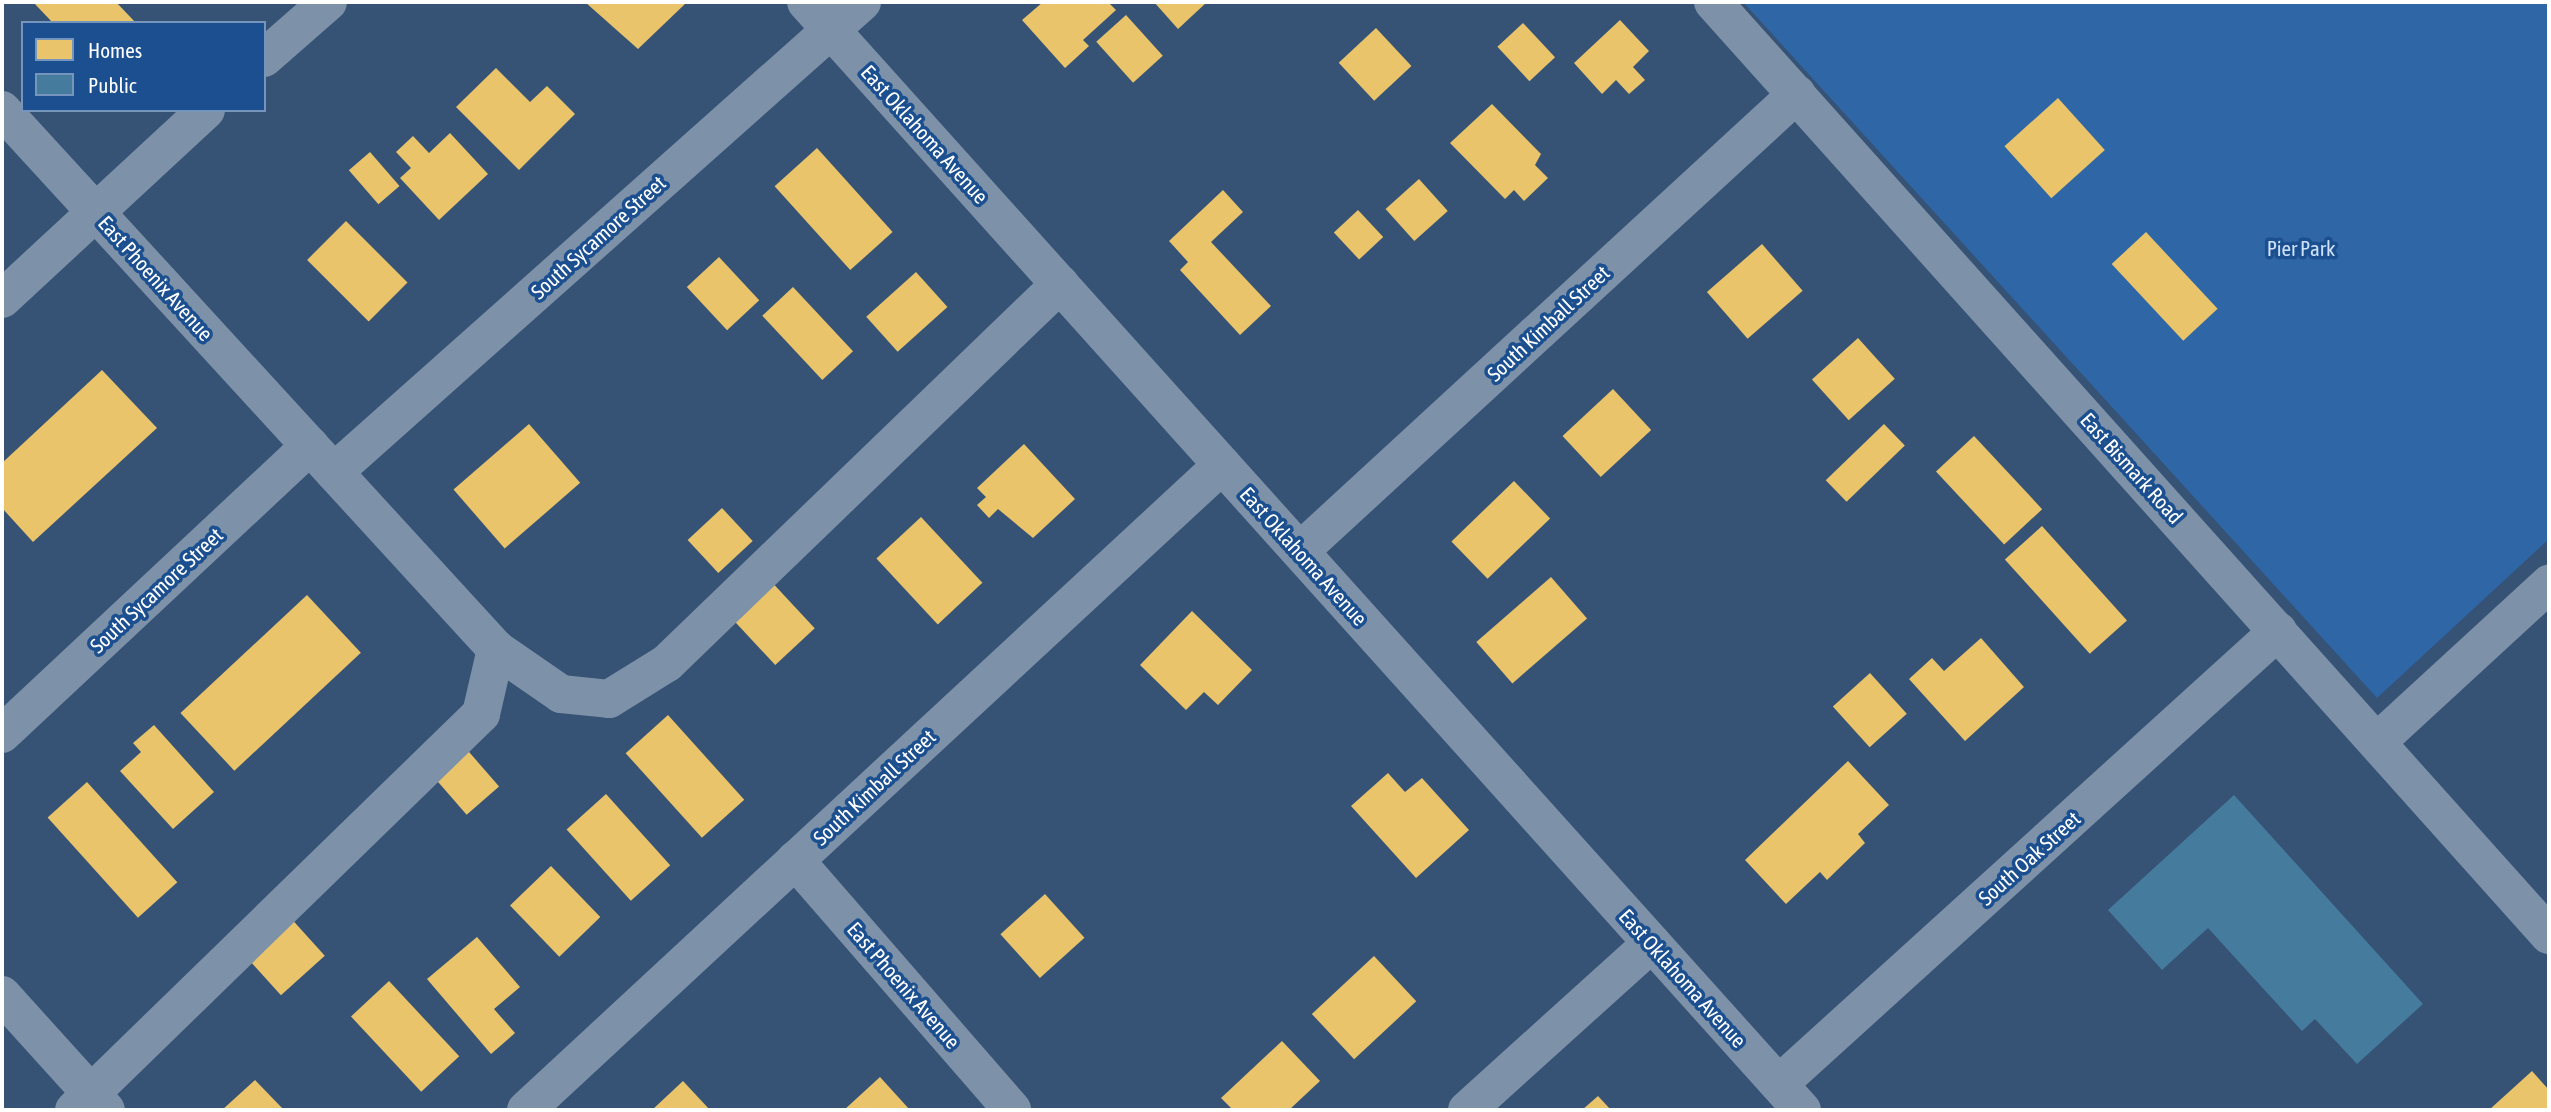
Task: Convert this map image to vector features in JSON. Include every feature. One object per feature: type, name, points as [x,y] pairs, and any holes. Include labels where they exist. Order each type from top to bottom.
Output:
[{"type":"street","points":[[266,56],[328,2]]},
{"type":"street","name":"East Oklahoma Avenue","points":[[806,2],[1791,1097]]},
{"type":"street","name":"South Sycamore Street","points":[[2,734],[322,459],[832,31],[862,2]]},
{"type":"street","name":"East Bismark Road","points":[[1713,2],[2549,935]]},
{"type":"street","name":"South Kimball Street","points":[[1300,551],[1797,94]]},
{"type":"street","name":"East Phoenix Avenue","points":[[2,110],[496,649],[561,694],[608,699],[667,663],[1060,284]]},
{"type":"street","points":[[2,299],[94,210],[204,112]]},
{"type":"street","name":"South Kimball Street","points":[[526,1110],[1222,465]]},
{"type":"street","points":[[2377,742],[2549,584]]},
{"type":"street","name":"South Oak Street","points":[[1791,1097],[2278,631]]},
{"type":"street","points":[[2,995],[91,1105],[481,714],[496,649]]},
{"type":"street","name":"East Phoenix Avenue","points":[[795,860],[1013,1110]]},
{"type":"street","points":[[1467,1110],[1653,943]]},
{"type":"green space","name":"Pier Park","points":[[1743,2],[2549,2],[2549,539],[2377,698]]},
{"type":"building: Homes","points":[[33,2],[116,2],[134,21],[51,21]]},
{"type":"building: Homes","points":[[585,2],[683,2],[685,4],[638,49]]},
{"type":"building: Homes","points":[[1043,2],[1108,2],[1116,10],[1083,40],[1089,46],[1065,68],[1022,20]]},
{"type":"building: Homes","points":[[1154,2],[1207,2],[1178,29]]},
{"type":"building: Homes","points":[[1126,15],[1163,56],[1133,83],[1096,42]]},
{"type":"building: Homes","points":[[1620,20],[1649,51],[1633,67],[1645,80],[1629,94],[1616,80],[1602,94],[1574,63]]},
{"type":"building: Homes","points":[[1523,23],[1555,57],[1529,81],[1497,47]]},
{"type":"building: Homes","points":[[1376,28],[1411,66],[1374,101],[1339,63]]},
{"type":"building: Homes","points":[[496,68],[530,102],[547,86],[575,114],[519,170],[456,107]]},
{"type":"building: Homes","points":[[2058,98],[2105,150],[2051,198],[2004,146]]},
{"type":"building: Homes","points":[[1492,104],[1541,154],[1535,165],[1548,178],[1524,201],[1514,190],[1505,199],[1450,143]]},
{"type":"building: Homes","points":[[450,133],[488,174],[439,220],[400,178],[411,168],[396,152],[413,136],[429,153]]},
{"type":"building: Homes","points":[[817,148],[893,232],[850,270],[775,186]]},
{"type":"building: Homes","points":[[370,152],[400,186],[378,204],[349,170]]},
{"type":"building: Homes","points":[[1419,179],[1448,211],[1414,241],[1386,209]]},
{"type":"building: Homes","points":[[1223,190],[1243,212],[1211,242],[1271,306],[1240,335],[1180,270],[1188,262],[1169,241]]},
{"type":"building: Homes","points":[[1358,210],[1383,237],[1359,260],[1334,233]]},
{"type":"building: Homes","points":[[346,221],[408,283],[369,321],[307,260]]},
{"type":"building: Homes","points":[[2146,232],[2218,309],[2183,341],[2112,264]]},
{"type":"building: Homes","points":[[1762,244],[1803,291],[1748,339],[1707,292]]},
{"type":"building: Homes","points":[[719,257],[759,300],[727,330],[687,287]]},
{"type":"building: Homes","points":[[916,272],[947,307],[898,352],[866,317]]},
{"type":"building: Homes","points":[[793,287],[853,351],[822,380],[762,316]]},
{"type":"building: Homes","points":[[1858,338],[1895,379],[1849,420],[1812,379]]},
{"type":"building: Homes","points":[[102,370],[157,428],[33,542],[2,508],[2,463]]},
{"type":"building: Homes","points":[[1613,389],[1651,430],[1601,477],[1563,436]]},
{"type":"building: Homes","points":[[529,424],[580,483],[505,548],[454,490]]},
{"type":"building: Homes","points":[[1884,424],[1905,446],[1847,502],[1826,480]]},
{"type":"building: Homes","points":[[1974,436],[2042,509],[2004,545],[1936,471]]},
{"type":"building: Homes","points":[[1024,444],[1075,499],[1033,538],[998,509],[989,518],[977,505],[986,497],[977,488]]},
{"type":"building: Homes","points":[[1514,481],[1550,518],[1488,579],[1451,541]]},
{"type":"building: Homes","points":[[722,508],[753,541],[718,573],[688,540]]},
{"type":"building: Homes","points":[[921,517],[982,583],[938,624],[876,559]]},
{"type":"building: Homes","points":[[2042,526],[2127,620],[2090,654],[2005,559]]},
{"type":"building: Homes","points":[[767,577],[815,628],[775,665],[728,614]]},
{"type":"building: Homes","points":[[1551,577],[1587,619],[1512,683],[1476,642]]},
{"type":"building: Homes","points":[[307,595],[361,653],[234,771],[180,713]]},
{"type":"building: Homes","points":[[1192,611],[1252,670],[1218,705],[1204,692],[1186,710],[1140,665]]},
{"type":"building: Homes","points":[[1981,638],[2024,687],[1965,741],[1909,679],[1932,658],[1944,671]]},
{"type":"building: Homes","points":[[1870,673],[1907,714],[1870,747],[1833,706]]},
{"type":"building: Homes","points":[[668,715],[744,800],[702,838],[626,753]]},
{"type":"building: Homes","points":[[154,725],[214,792],[173,829],[120,771],[141,752],[133,743]]},
{"type":"building: Homes","points":[[463,745],[499,787],[467,815],[431,773]]},
{"type":"building: Homes","points":[[1848,761],[1889,805],[1858,834],[1865,843],[1827,880],[1820,872],[1786,904],[1745,860]]},
{"type":"building: Homes","points":[[1388,773],[1405,792],[1422,778],[1469,830],[1416,878],[1351,806]]},
{"type":"building: Homes","points":[[87,782],[177,882],[138,918],[48,817]]},
{"type":"building: Homes","points":[[606,794],[670,865],[631,901],[567,829]]},
{"type":"building: Homes","points":[[551,866],[600,917],[559,957],[510,906]]},
{"type":"building: Homes","points":[[1045,894],[1084,938],[1040,978],[1000,934]]},
{"type":"building: Homes","points":[[288,915],[325,956],[281,995],[244,954]]},
{"type":"building: Homes","points":[[477,937],[520,987],[494,1009],[515,1033],[491,1054],[427,979]]},
{"type":"building: Homes","points":[[1374,956],[1416,1001],[1354,1059],[1312,1014]]},
{"type":"building: Homes","points":[[389,981],[459,1056],[421,1092],[351,1016]]},
{"type":"building: Homes","points":[[1282,1041],[1320,1081],[1289,1110],[1233,1110],[1221,1098]]},
{"type":"building: Homes","points":[[2532,1071],[2549,1090],[2549,1110],[2489,1110]]},
{"type":"building: Homes","points":[[880,1077],[910,1110],[844,1110]]},
{"type":"building: Homes","points":[[255,1080],[284,1110],[222,1110]]},
{"type":"building: Homes","points":[[683,1081],[710,1110],[652,1110]]},
{"type":"building: Homes","points":[[1598,1096],[1611,1110],[1582,1110]]},
{"type":"building: Public","points":[[2234,795],[2423,1004],[2357,1064],[2315,1019],[2302,1031],[2208,928],[2162,970],[2108,910]]}]
